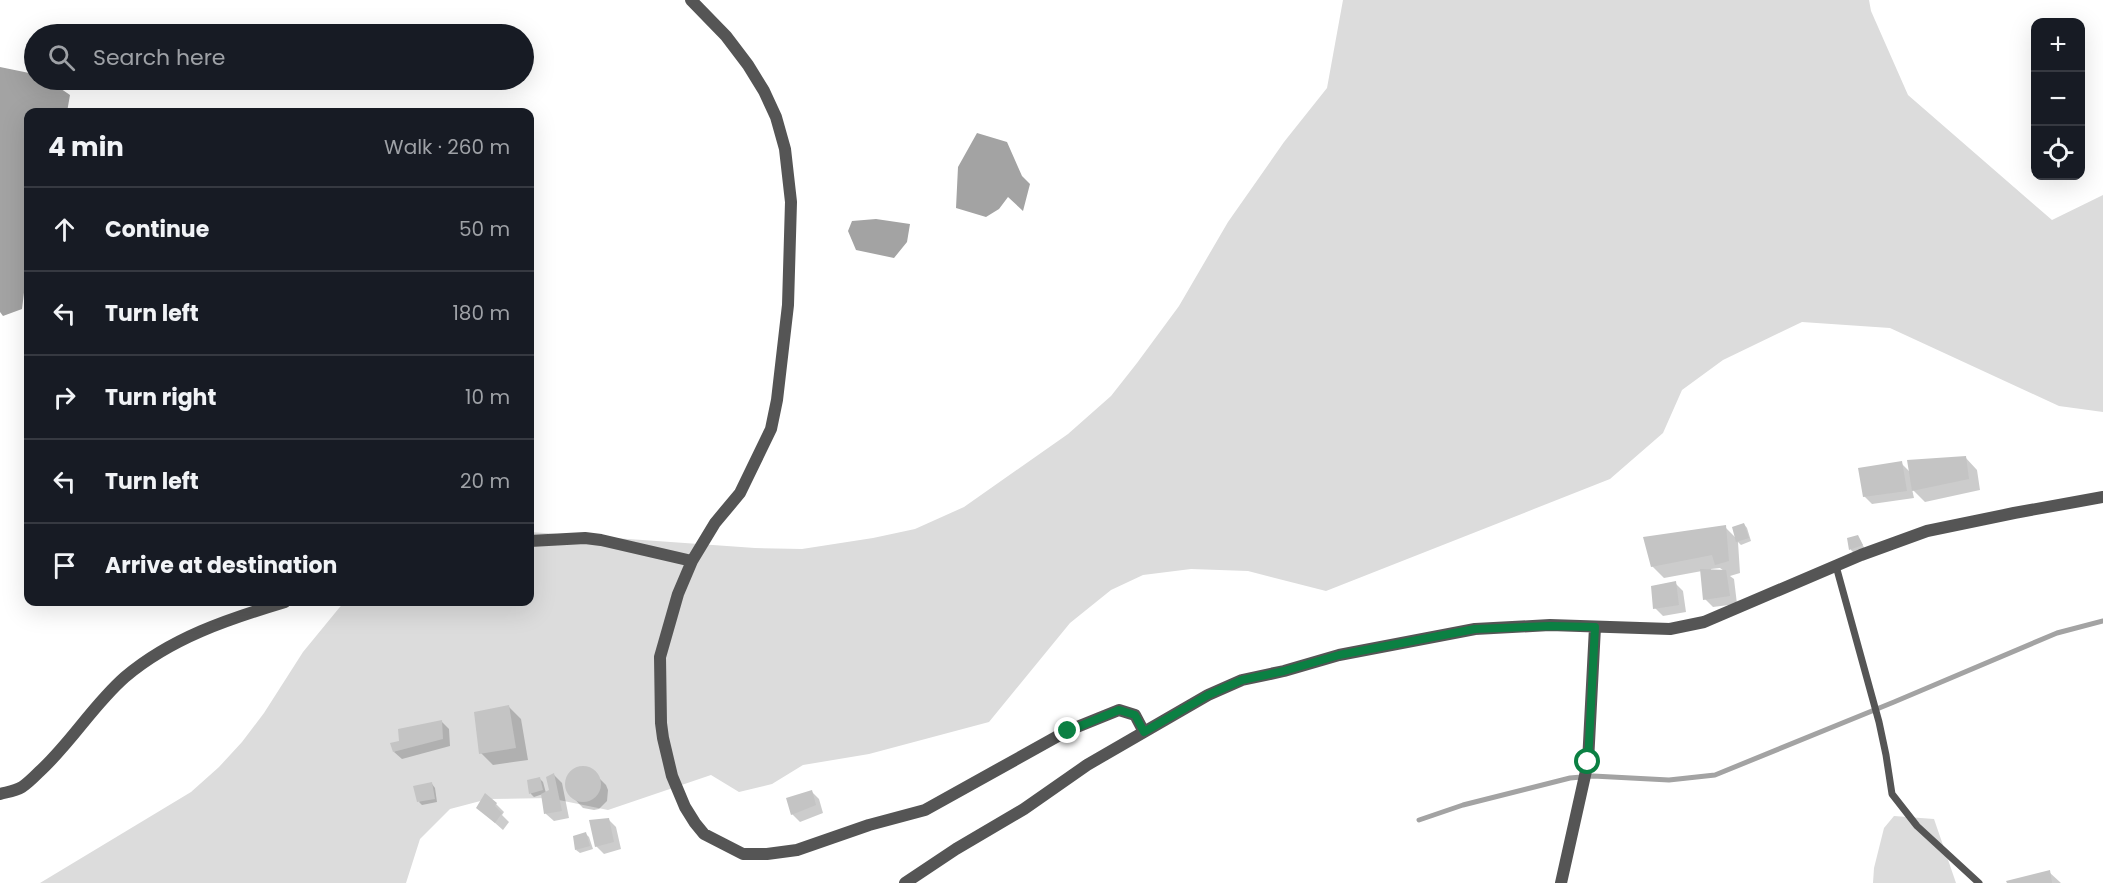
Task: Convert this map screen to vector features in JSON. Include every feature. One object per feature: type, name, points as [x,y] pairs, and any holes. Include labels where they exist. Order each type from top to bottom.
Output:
[{"type":"street","points":[[691,0],[726,36],[748,65],[768,100],[776,117],[785,149],[791,202],[788,305],[777,400],[771,429],[740,493],[715,523],[692,561],[678,594],[660,657],[663,738],[672,776],[684,807],[704,834],[743,854],[797,850],[869,825],[925,810],[1068,731],[1119,710],[1135,715],[1144,732]]},
{"type":"street","points":[[904,883],[1024,809],[1087,765],[1208,695],[1242,680],[1339,655],[1475,629],[1550,626],[1670,629],[1704,622],[1836,566],[1927,531],[2103,497]]},
{"type":"street","points":[[534,541],[585,538],[601,540],[692,561]]},
{"type":"street","points":[[0,794],[22,787],[51,761],[124,678],[145,662],[177,641],[208,627],[273,606]]},
{"type":"street","points":[[1561,883],[1588,762],[1595,627]]},
{"type":"lane","points":[[1836,566],[1879,722],[1892,794],[1917,826],[1979,883]]},
{"type":"shaded area","points":[[1343,0],[1869,0],[1871,11],[1908,95],[2052,220],[2103,195],[2103,412],[2059,406],[1890,328],[1802,322],[1723,360],[1682,390],[1663,433],[1610,479],[1326,591],[1248,571],[1191,569],[1143,575],[1111,590],[1070,623],[989,722],[869,754],[803,765],[772,784],[739,792],[711,775],[608,810],[549,798],[488,799],[450,809],[420,839],[406,883],[40,883],[191,792],[219,767],[264,713],[303,652],[341,606],[534,606],[534,532],[755,548],[802,549],[915,529],[964,507],[1068,434],[1111,396],[1179,306],[1228,222],[1284,142],[1327,88]]},
{"type":"shaded area","points":[[0,67],[24,72],[24,90],[63,90],[70,95],[68,108],[24,108],[24,293],[22,309],[3,316],[0,312]]},
{"type":"shaded area","points":[[977,133],[1007,142],[1022,176],[1030,184],[1023,211],[1008,197],[999,209],[986,217],[956,208],[958,167]]},
{"type":"shaded area","points":[[876,219],[910,224],[907,242],[894,258],[856,250],[848,231],[852,221]]},
{"type":"shaded area","points":[[1894,816],[1934,819],[1956,883],[1873,883],[1874,868],[1884,828]]},
{"type":"building","points":[[1966,456],[1969,479],[1912,491],[1907,460]]},
{"type":"building","points":[[1902,461],[1907,491],[1863,497],[1858,468]]},
{"type":"building","points":[[1744,523],[1749,538],[1736,542],[1732,527]]},
{"type":"building","points":[[1726,525],[1729,561],[1715,565],[1712,555],[1651,567],[1643,537]]},
{"type":"building","points":[[1858,535],[1863,545],[1849,550],[1847,538]]},
{"type":"building","points":[[1700,569],[1726,570],[1730,596],[1703,600]]},
{"type":"building","points":[[1676,581],[1679,605],[1653,609],[1651,586]]},
{"type":"building","points":[[509,705],[516,748],[479,754],[474,712]]},
{"type":"building","points":[[442,720],[443,739],[393,752],[390,743],[399,741],[398,729]]},
{"type":"building","points":[[583,766],[596,771],[601,784],[596,797],[583,802],[570,797],[565,784],[570,771]]},
{"type":"building","points":[[554,773],[562,811],[544,814],[541,794],[549,790],[546,777]]},
{"type":"building","points":[[540,777],[543,790],[529,794],[527,780]]},
{"type":"building","points":[[432,782],[435,799],[417,802],[413,786]]},
{"type":"building","points":[[812,790],[816,805],[791,815],[786,798]]},
{"type":"building","points":[[485,793],[497,803],[495,806],[502,813],[495,823],[476,808]]},
{"type":"building","points":[[609,818],[614,842],[595,847],[589,820]]},
{"type":"building","points":[[586,832],[590,846],[575,850],[573,836]]},
{"type":"building","points":[[2050,870],[2052,883],[2007,883],[2006,881]]},
{"type":"waterway","points":[[1419,820],[1463,805],[1570,778],[1593,776],[1669,780],[1715,775],[2057,633],[2103,621]]},
{"type":"route","points":[[1068,731],[1119,710],[1135,715],[1144,732],[1208,695],[1242,680],[1339,655],[1407,641],[1475,629],[1595,627],[1588,762]]}]
